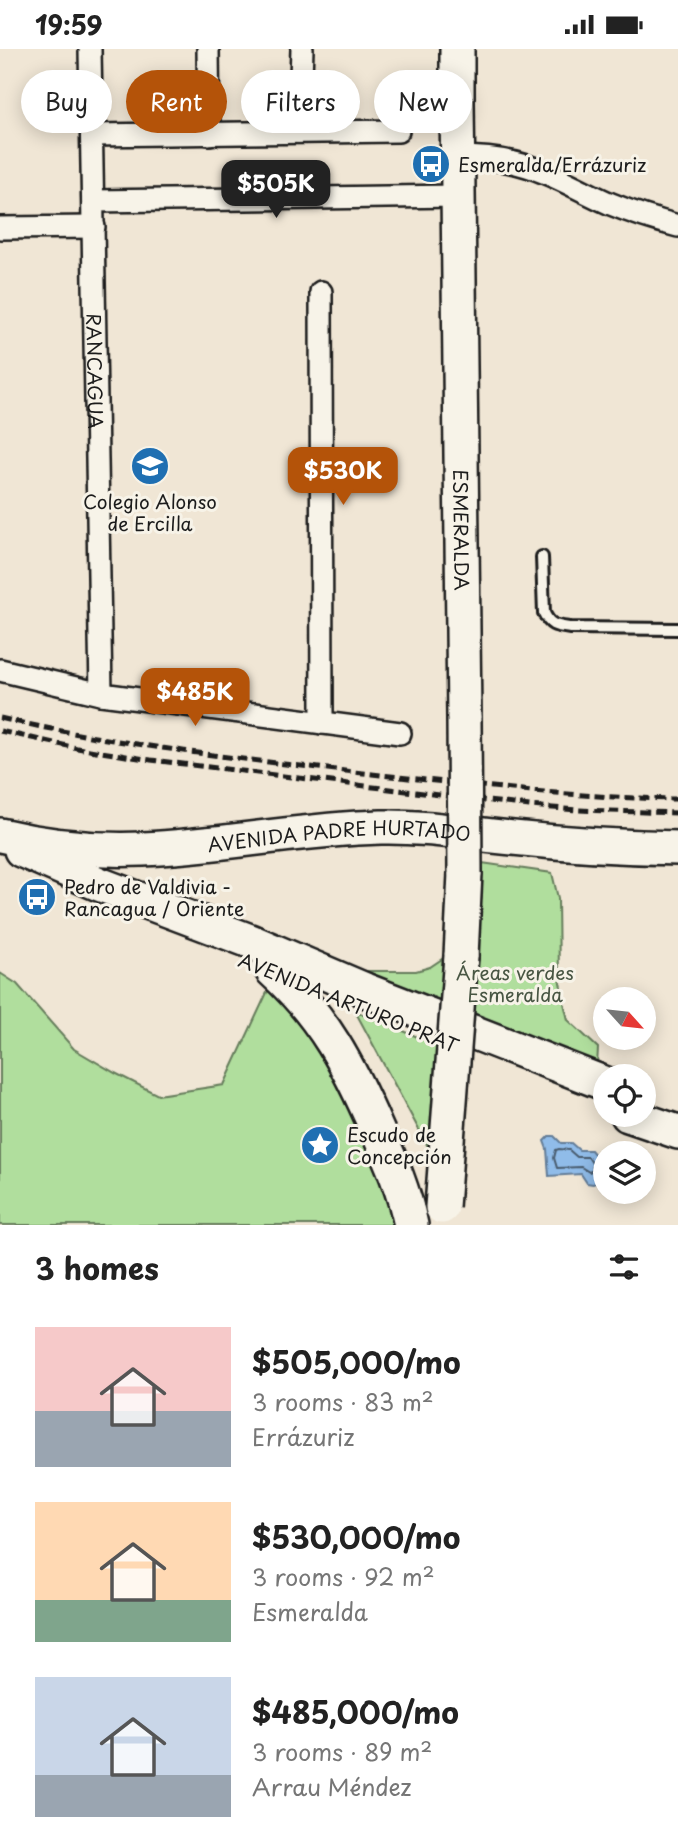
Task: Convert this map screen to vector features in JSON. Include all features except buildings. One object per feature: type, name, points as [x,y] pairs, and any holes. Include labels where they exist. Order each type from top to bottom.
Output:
[{"type":"main road","name":"ESMERALDA","points":[[457,49],[457,70]]},
{"type":"main road","name":"ESMERALDA","points":[[442,1216],[465,873],[457,133]]},
{"type":"main road","name":"AVENIDA PADRE HURTADO","points":[[0,838],[78,847],[143,849],[357,828],[412,827],[564,843],[678,848]]},
{"type":"main road","points":[[0,838],[99,884],[250,941],[269,959],[332,1039],[398,1178],[411,1225]]},
{"type":"main road","name":"AVENIDA ARTURO PRAT","points":[[0,863],[92,899],[365,990],[593,1079]]},
{"type":"main road","name":"AVENIDA ARTURO PRAT","points":[[269,959],[593,1100]]},
{"type":"main road","points":[[656,1102],[678,1108]]},
{"type":"main road","points":[[656,1125],[678,1132]]},
{"type":"street","name":"RANCAGUA","points":[[90,49],[101,694]]},
{"type":"street","points":[[208,49],[209,134]]},
{"type":"street","points":[[301,70],[302,49]]},
{"type":"street","name":"ESMERALDA","points":[[444,49],[448,70]]},
{"type":"street","points":[[92,135],[254,133]]},
{"type":"street","points":[[457,157],[483,157],[525,166],[547,173],[638,214],[678,226]]},
{"type":"street","points":[[93,201],[458,196]]},
{"type":"street","points":[[0,228],[93,227]]},
{"type":"street","points":[[321,292],[322,723]]},
{"type":"street","points":[[0,670],[101,694],[400,733]]},
{"type":"lane","points":[[542,557],[544,613],[548,622],[556,627],[678,629]]},
{"type":"green space","name":"Áreas verdes Esmeralda","points":[[482,863],[552,873],[558,898],[559,977],[568,1020],[593,1043],[593,1050],[598,1050],[597,1064],[481,1017],[370,990],[321,971],[416,971],[430,967],[445,957],[478,960]]},
{"type":"green space","points":[[0,973],[17,984],[74,1049],[158,1095],[224,1085],[270,986],[325,1046],[400,1225],[0,1225]]},
{"type":"green space","points":[[355,1011],[437,1045],[432,1154]]},
{"type":"water","points":[[549,1136],[554,1136],[561,1143],[571,1143],[579,1150],[591,1150],[593,1184],[587,1183],[581,1174],[549,1176],[544,1141]]},
{"type":"railway","points":[[0,718],[139,744],[278,763],[525,790],[678,799]]},
{"type":"railway","points":[[0,731],[77,748],[151,760],[530,806],[678,813]]},
{"type":"place","name":"Esmeralda/Errázuriz","points":[[431,164]]},
{"type":"place","name":"Colegio Alonso de Ercilla","points":[[150,466]]},
{"type":"place","name":"Pedro de Valdivia - Rancagua / Oriente","points":[[37,897]]},
{"type":"place","name":"Escudo de Concepción","points":[[320,1145]]}]
